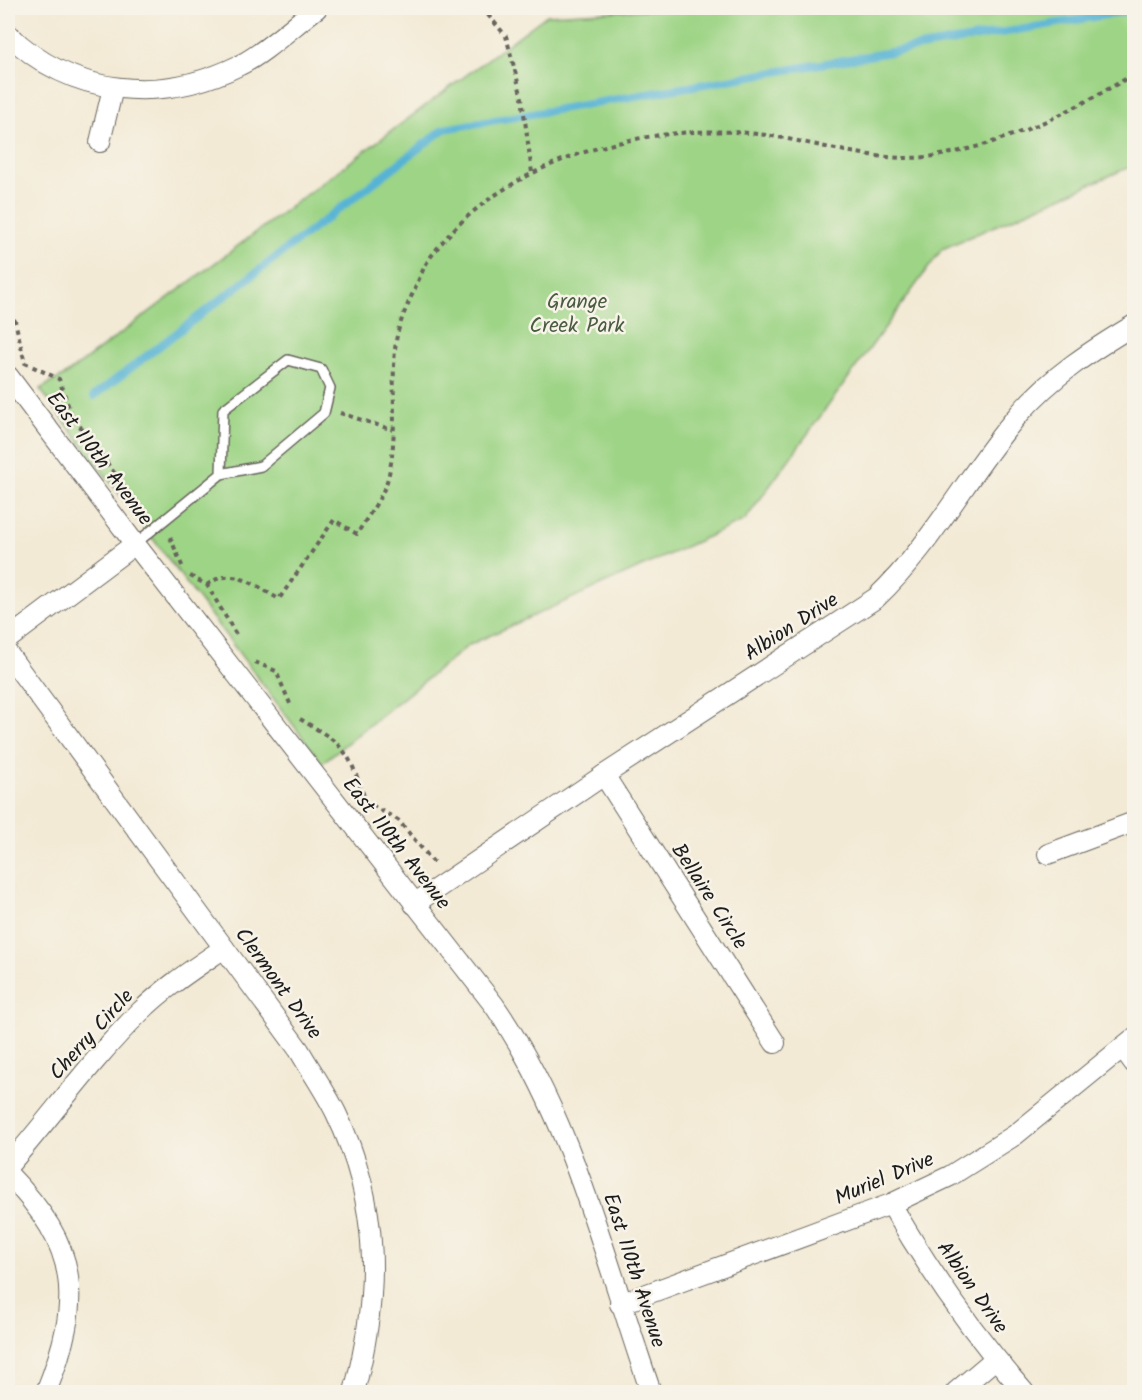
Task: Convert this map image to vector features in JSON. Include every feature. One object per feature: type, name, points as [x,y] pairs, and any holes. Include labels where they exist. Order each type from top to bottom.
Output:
[{"type":"street","points":[[8,34],[20,46],[50,65],[113,88],[139,91],[165,90],[205,79],[242,64],[317,8]]},
{"type":"street","points":[[100,142],[113,88]]},
{"type":"street","name":"Albion Drive","points":[[414,904],[604,775],[876,598],[911,562],[1026,406],[1063,370],[1134,325]]},
{"type":"street","name":"East 110th Avenue","points":[[8,376],[135,544],[494,1005],[534,1070],[578,1173],[651,1392]]},
{"type":"street","points":[[8,639],[135,544]]},
{"type":"street","name":"Clermont Drive","points":[[8,654],[299,1050],[335,1112],[347,1140],[366,1200],[373,1289],[366,1346],[354,1392]]},
{"type":"street","name":"Bellaire Circle","points":[[604,775],[775,1043]]},
{"type":"street","points":[[1048,854],[1134,822]]},
{"type":"street","name":"Cherry Circle","points":[[8,1166],[106,1048],[140,1011],[172,984],[224,948]]},
{"type":"street","name":"Muriel Drive","points":[[620,1304],[891,1204],[950,1176],[1015,1135],[1131,1049]]},
{"type":"street","points":[[8,1174],[32,1199],[54,1233],[64,1260],[70,1288],[67,1331],[46,1392]]},
{"type":"street","name":"Albion Drive","points":[[891,1204],[928,1268],[995,1359],[1024,1392]]},
{"type":"street","points":[[956,1392],[995,1359]]},
{"type":"lane","points":[[135,544],[221,474],[261,466],[324,413],[330,388],[321,369],[288,360],[223,410],[221,474]]},
{"type":"path","points":[[482,8],[506,36],[522,98],[532,173]]},
{"type":"path","points":[[207,585],[216,578],[240,576],[279,599],[334,520],[357,534],[387,480],[393,430],[396,339],[404,312],[428,260],[452,229],[484,201],[532,173],[622,140],[682,131],[769,135],[872,155],[933,156],[994,142],[1068,112],[1134,74]]},
{"type":"path","points":[[8,312],[15,321],[25,363],[59,378],[71,414],[155,528],[171,538],[185,574],[207,585],[240,641]]},
{"type":"path","points":[[324,413],[342,413],[393,430]]},
{"type":"path","points":[[251,660],[276,671],[296,716],[336,740],[351,759],[366,802],[398,820],[449,880]]},
{"type":"green space","name":"Grange Creek Park","points":[[680,8],[1134,8],[1134,165],[942,249],[745,520],[469,645],[322,763],[40,389],[65,375],[547,15]]},
{"type":"waterway","points":[[94,396],[444,129],[1134,10]]}]
